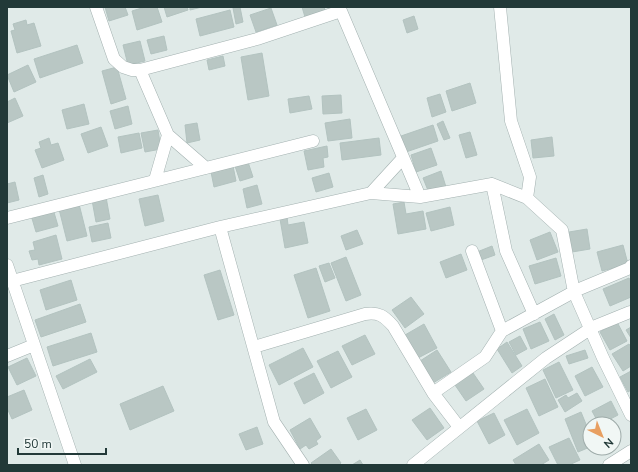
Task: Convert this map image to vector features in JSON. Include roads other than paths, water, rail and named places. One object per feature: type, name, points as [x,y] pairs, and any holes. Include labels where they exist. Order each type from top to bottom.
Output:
[{"type":"street","points":[[96,7],[114,59],[123,67],[132,70],[140,70],[257,40],[341,11],[420,197]]},
{"type":"street","points":[[500,7],[510,121],[530,177],[527,198]]},
{"type":"street","points":[[140,70],[168,135],[206,168]]},
{"type":"street","points":[[155,180],[168,135]]},
{"type":"street","points":[[7,218],[313,141]]},
{"type":"street","points":[[371,193],[403,158]]},
{"type":"street","points":[[492,184],[506,251],[534,314]]},
{"type":"street","points":[[12,281],[220,227],[371,193],[420,197],[492,184],[527,198],[562,230],[574,292],[603,358],[631,415]]},
{"type":"street","points":[[220,227],[274,422],[303,465]]},
{"type":"street","points":[[472,251],[502,331]]},
{"type":"street","points":[[7,265],[75,465]]},
{"type":"street","points":[[433,393],[485,357],[502,331],[574,292],[630,268],[631,266]]},
{"type":"street","points":[[413,465],[546,358],[590,329],[630,312]]},
{"type":"street","points":[[254,347],[365,314],[378,314],[393,326],[433,393],[460,427]]},
{"type":"street","points":[[7,356],[34,345]]},
{"type":"street","points":[[609,465],[631,451]]}]
